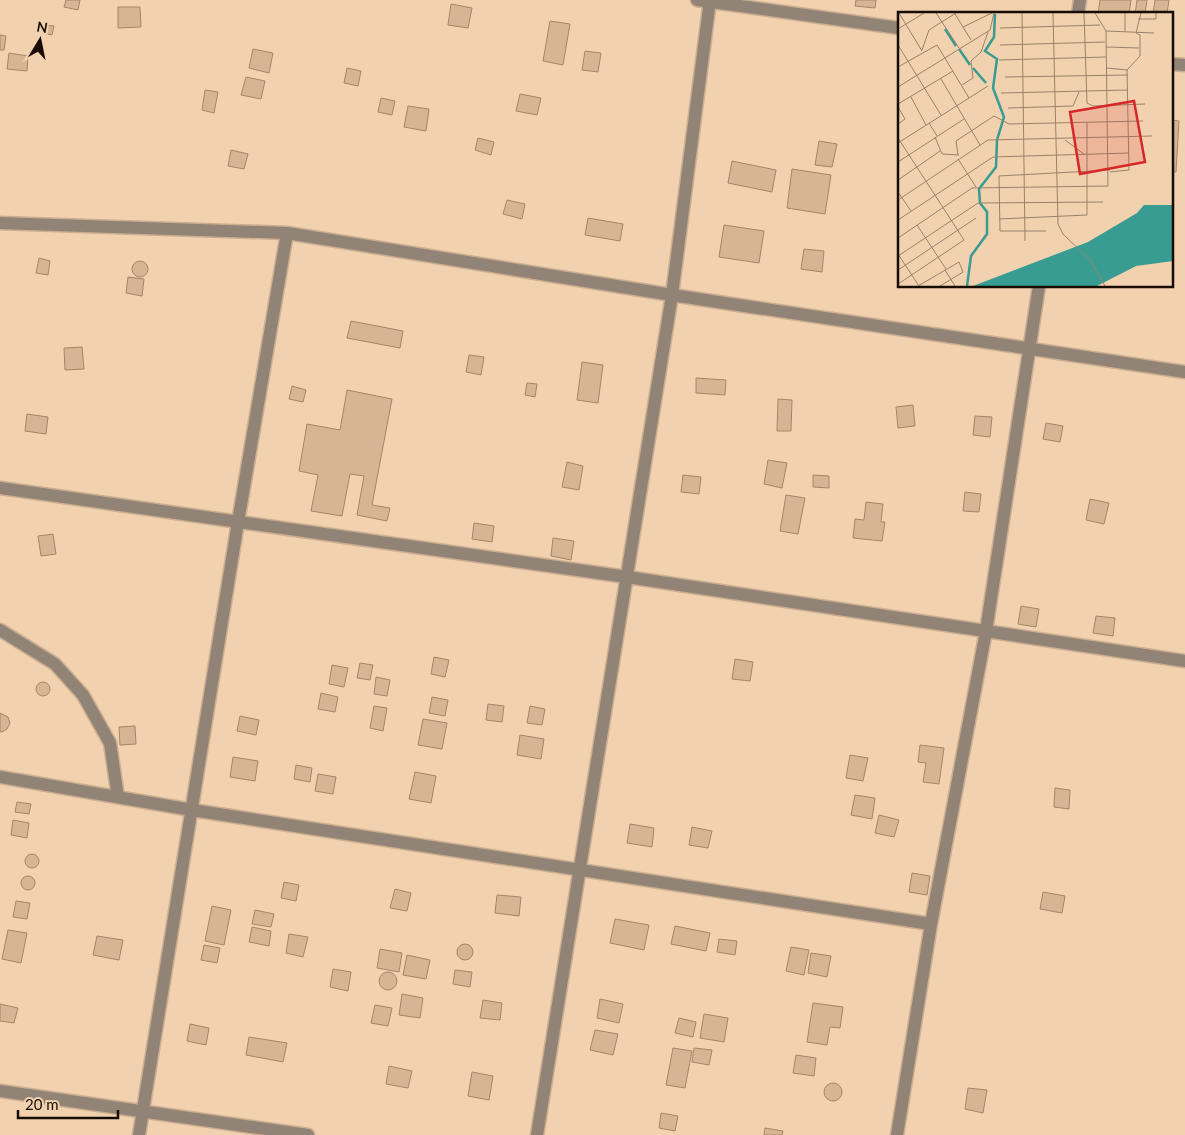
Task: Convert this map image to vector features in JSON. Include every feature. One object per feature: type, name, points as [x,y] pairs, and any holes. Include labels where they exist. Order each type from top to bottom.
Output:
[{"type":"street","points":[[537,1135],[672,295],[706,1],[898,28]]},
{"type":"street","points":[[1172,64],[1185,65]]},
{"type":"street","points":[[0,224],[287,233],[672,295],[1185,372]]},
{"type":"street","points":[[140,1135],[238,522],[287,233]]},
{"type":"street","points":[[897,1135],[931,924],[986,631],[1038,288]]},
{"type":"street","points":[[0,488],[627,577],[1185,661]]},
{"type":"street","points":[[0,630],[55,664],[83,695],[110,742],[118,797]]},
{"type":"street","points":[[0,777],[192,810],[931,924]]},
{"type":"street","points":[[0,1091],[308,1135]]},
{"type":"building","points":[[66,0],[80,0],[78,10],[64,7]]},
{"type":"building","points":[[856,0],[876,0],[875,8],[855,6]]},
{"type":"building","points":[[1100,0],[1131,0],[1129,12],[1098,12]]},
{"type":"building","points":[[1137,0],[1147,0],[1145,12],[1135,12]]},
{"type":"building","points":[[1155,0],[1169,0],[1167,12],[1153,12]]},
{"type":"building","points":[[451,4],[472,8],[468,28],[448,25]]},
{"type":"building","points":[[118,7],[140,7],[141,27],[118,28]]},
{"type":"building","points":[[550,21],[570,24],[563,65],[543,61]]},
{"type":"building","points":[[44,25],[54,26],[52,35],[42,33]]},
{"type":"building","points":[[0,35],[6,36],[4,50],[0,50]]},
{"type":"building","points":[[253,49],[273,53],[269,73],[249,68]]},
{"type":"building","points":[[585,51],[601,53],[598,72],[582,70]]},
{"type":"building","points":[[9,53],[28,56],[27,71],[7,69]]},
{"type":"building","points":[[347,68],[361,71],[358,86],[344,83]]},
{"type":"building","points":[[246,77],[265,81],[261,99],[241,95]]},
{"type":"building","points":[[205,90],[218,92],[214,113],[202,110]]},
{"type":"building","points":[[520,94],[541,98],[537,115],[516,111]]},
{"type":"building","points":[[381,98],[395,101],[392,115],[378,112]]},
{"type":"building","points":[[408,106],[429,109],[426,131],[404,127]]},
{"type":"building","points":[[1172,120],[1179,121],[1176,172],[1172,172]]},
{"type":"building","points":[[478,138],[494,142],[491,155],[475,150]]},
{"type":"building","points":[[819,141],[837,144],[832,167],[815,165]]},
{"type":"building","points":[[231,150],[248,154],[244,169],[228,166]]},
{"type":"building","points":[[732,161],[776,170],[772,192],[728,183]]},
{"type":"building","points":[[792,169],[831,175],[825,214],[787,208]]},
{"type":"building","points":[[507,200],[525,204],[522,219],[503,214]]},
{"type":"building","points":[[588,218],[623,224],[620,241],[585,235]]},
{"type":"building","points":[[724,225],[764,231],[759,263],[719,257]]},
{"type":"building","points":[[804,249],[824,251],[822,272],[801,269]]},
{"type":"building","points":[[39,258],[50,261],[48,275],[36,273]]},
{"type":"building","points":[[140,261],[146,263],[148,269],[146,275],[140,277],[134,275],[132,269],[134,263]]},
{"type":"building","points":[[128,277],[144,279],[142,296],[126,293]]},
{"type":"building","points":[[351,321],[403,331],[400,348],[347,338]]},
{"type":"building","points":[[82,347],[84,369],[65,370],[64,348]]},
{"type":"building","points":[[469,355],[484,357],[481,375],[466,372]]},
{"type":"building","points":[[582,362],[603,365],[598,403],[577,400]]},
{"type":"building","points":[[696,378],[726,380],[725,395],[696,393]]},
{"type":"building","points":[[527,383],[537,384],[535,397],[525,395]]},
{"type":"building","points":[[292,386],[306,390],[303,402],[289,399]]},
{"type":"building","points":[[347,390],[392,399],[372,505],[390,508],[387,521],[357,515],[364,476],[350,474],[342,516],[311,511],[318,475],[299,471],[307,424],[340,430]]},
{"type":"building","points":[[778,399],[792,400],[791,431],[777,431]]},
{"type":"building","points":[[913,405],[915,426],[898,428],[896,407]]},
{"type":"building","points":[[27,414],[48,417],[46,434],[25,431]]},
{"type":"building","points":[[975,416],[992,417],[990,437],[973,435]]},
{"type":"building","points":[[1046,423],[1063,426],[1060,442],[1043,439]]},
{"type":"building","points":[[768,460],[787,463],[782,488],[764,484]]},
{"type":"building","points":[[567,462],[583,466],[579,490],[562,487]]},
{"type":"building","points":[[683,475],[701,477],[699,494],[681,492]]},
{"type":"building","points":[[813,475],[829,476],[829,488],[813,487]]},
{"type":"building","points":[[965,492],[981,494],[979,512],[963,511]]},
{"type":"building","points":[[786,495],[805,498],[798,534],[780,531]]},
{"type":"building","points":[[1090,499],[1109,503],[1104,524],[1086,520]]},
{"type":"building","points":[[866,502],[883,504],[881,522],[885,522],[882,541],[853,538],[855,519],[864,520]]},
{"type":"building","points":[[474,523],[494,526],[492,542],[472,539]]},
{"type":"building","points":[[53,534],[56,554],[41,556],[38,536]]},
{"type":"building","points":[[553,538],[574,541],[571,560],[551,556]]},
{"type":"building","points":[[1021,606],[1039,609],[1036,627],[1018,624]]},
{"type":"building","points":[[1096,616],[1115,618],[1113,636],[1093,633]]},
{"type":"building","points":[[434,657],[449,660],[445,677],[431,674]]},
{"type":"building","points":[[735,659],[753,662],[750,681],[732,679]]},
{"type":"building","points":[[360,663],[373,665],[370,680],[357,678]]},
{"type":"building","points":[[332,665],[348,668],[344,687],[329,684]]},
{"type":"building","points":[[376,677],[390,680],[387,696],[374,694]]},
{"type":"building","points":[[40,682],[46,682],[50,689],[46,696],[40,696],[36,692],[36,686]]},
{"type":"building","points":[[321,693],[338,697],[335,712],[318,709]]},
{"type":"building","points":[[432,697],[448,700],[445,716],[429,713]]},
{"type":"building","points":[[488,704],[504,706],[502,722],[486,720]]},
{"type":"building","points":[[374,706],[387,708],[383,731],[370,728]]},
{"type":"building","points":[[530,706],[545,709],[542,725],[527,723]]},
{"type":"building","points":[[0,713],[8,717],[10,723],[7,729],[2,732],[0,732]]},
{"type":"building","points":[[240,716],[259,720],[256,735],[237,731]]},
{"type":"building","points":[[423,719],[447,723],[442,749],[418,745]]},
{"type":"building","points":[[135,726],[136,744],[120,745],[119,727]]},
{"type":"building","points":[[520,735],[544,739],[541,759],[517,755]]},
{"type":"building","points":[[920,745],[944,748],[939,784],[923,782],[926,763],[918,762]]},
{"type":"building","points":[[850,755],[868,758],[863,781],[846,778]]},
{"type":"building","points":[[233,757],[258,761],[255,781],[230,777]]},
{"type":"building","points":[[296,765],[312,768],[310,782],[294,779]]},
{"type":"building","points":[[415,772],[436,776],[431,803],[409,799]]},
{"type":"building","points":[[318,774],[336,777],[333,794],[315,791]]},
{"type":"building","points":[[1055,788],[1070,790],[1069,809],[1054,807]]},
{"type":"building","points":[[855,795],[875,798],[872,819],[851,815]]},
{"type":"building","points":[[17,802],[31,804],[29,814],[15,812]]},
{"type":"building","points":[[879,815],[899,820],[894,837],[875,833]]},
{"type":"building","points":[[13,820],[29,823],[27,838],[11,835]]},
{"type":"building","points":[[630,824],[654,828],[652,847],[627,843]]},
{"type":"building","points":[[692,827],[712,831],[708,848],[689,845]]},
{"type":"building","points":[[32,854],[37,856],[39,861],[37,866],[32,868],[27,866],[25,861],[27,856]]},
{"type":"building","points":[[912,873],[930,876],[927,895],[909,892]]},
{"type":"building","points":[[28,876],[33,878],[35,883],[33,888],[28,890],[23,888],[21,883],[23,878]]},
{"type":"building","points":[[284,882],[299,885],[296,901],[281,898]]},
{"type":"building","points":[[395,889],[411,893],[407,911],[390,908]]},
{"type":"building","points":[[1043,892],[1065,896],[1062,913],[1040,909]]},
{"type":"building","points":[[497,895],[521,897],[519,916],[495,913]]},
{"type":"building","points":[[16,901],[30,903],[27,919],[13,917]]},
{"type":"building","points":[[212,906],[231,910],[224,945],[205,941]]},
{"type":"building","points":[[255,910],[274,914],[271,927],[252,924]]},
{"type":"building","points":[[615,919],[649,925],[644,950],[610,943]]},
{"type":"building","points":[[675,926],[710,933],[706,951],[671,944]]},
{"type":"building","points":[[252,927],[271,931],[269,946],[249,942]]},
{"type":"building","points":[[8,930],[27,933],[21,963],[2,959]]},
{"type":"building","points":[[289,934],[308,937],[303,957],[286,953]]},
{"type":"building","points":[[97,936],[123,940],[119,960],[93,955]]},
{"type":"building","points":[[719,939],[737,941],[735,955],[717,952]]},
{"type":"building","points":[[465,944],[471,946],[473,952],[471,958],[465,960],[459,958],[457,952],[459,946]]},
{"type":"building","points":[[204,945],[220,948],[217,963],[201,960]]},
{"type":"building","points":[[791,947],[809,950],[804,975],[786,971]]},
{"type":"building","points":[[380,949],[402,953],[399,972],[377,968]]},
{"type":"building","points":[[811,953],[831,956],[827,977],[808,973]]},
{"type":"building","points":[[407,955],[430,960],[426,979],[403,975]]},
{"type":"building","points":[[333,969],[351,972],[348,991],[330,987]]},
{"type":"building","points":[[455,970],[472,972],[470,987],[453,984]]},
{"type":"building","points":[[388,972],[394,975],[397,981],[394,987],[388,990],[382,987],[379,981],[382,975]]},
{"type":"building","points":[[402,994],[423,998],[420,1018],[399,1015]]},
{"type":"building","points":[[600,999],[623,1004],[619,1023],[597,1018]]},
{"type":"building","points":[[483,1000],[502,1003],[500,1020],[480,1018]]},
{"type":"building","points":[[813,1003],[843,1007],[840,1028],[830,1027],[827,1045],[807,1042]]},
{"type":"building","points":[[0,1004],[18,1008],[14,1023],[0,1021]]},
{"type":"building","points":[[375,1005],[392,1008],[388,1026],[371,1023]]},
{"type":"building","points":[[704,1014],[728,1018],[724,1042],[700,1038]]},
{"type":"building","points":[[679,1018],[696,1022],[693,1037],[675,1033]]},
{"type":"building","points":[[190,1024],[209,1028],[206,1045],[187,1041]]},
{"type":"building","points":[[595,1030],[618,1034],[613,1055],[590,1050]]},
{"type":"building","points":[[249,1037],[287,1043],[283,1062],[246,1055]]},
{"type":"building","points":[[673,1048],[692,1051],[685,1088],[666,1085]]},
{"type":"building","points":[[694,1048],[712,1050],[709,1065],[692,1062]]},
{"type":"building","points":[[796,1055],[816,1058],[814,1076],[793,1073]]},
{"type":"building","points":[[389,1066],[412,1071],[408,1088],[386,1084]]},
{"type":"building","points":[[472,1072],[493,1076],[489,1100],[468,1096]]},
{"type":"building","points":[[833,1083],[839,1086],[842,1092],[839,1098],[833,1101],[827,1098],[824,1092],[827,1086]]},
{"type":"building","points":[[968,1088],[987,1090],[983,1113],[965,1109]]},
{"type":"building","points":[[661,1113],[678,1116],[675,1131],[659,1128]]},
{"type":"building","points":[[765,1128],[783,1131],[782,1135],[764,1135]]}]
